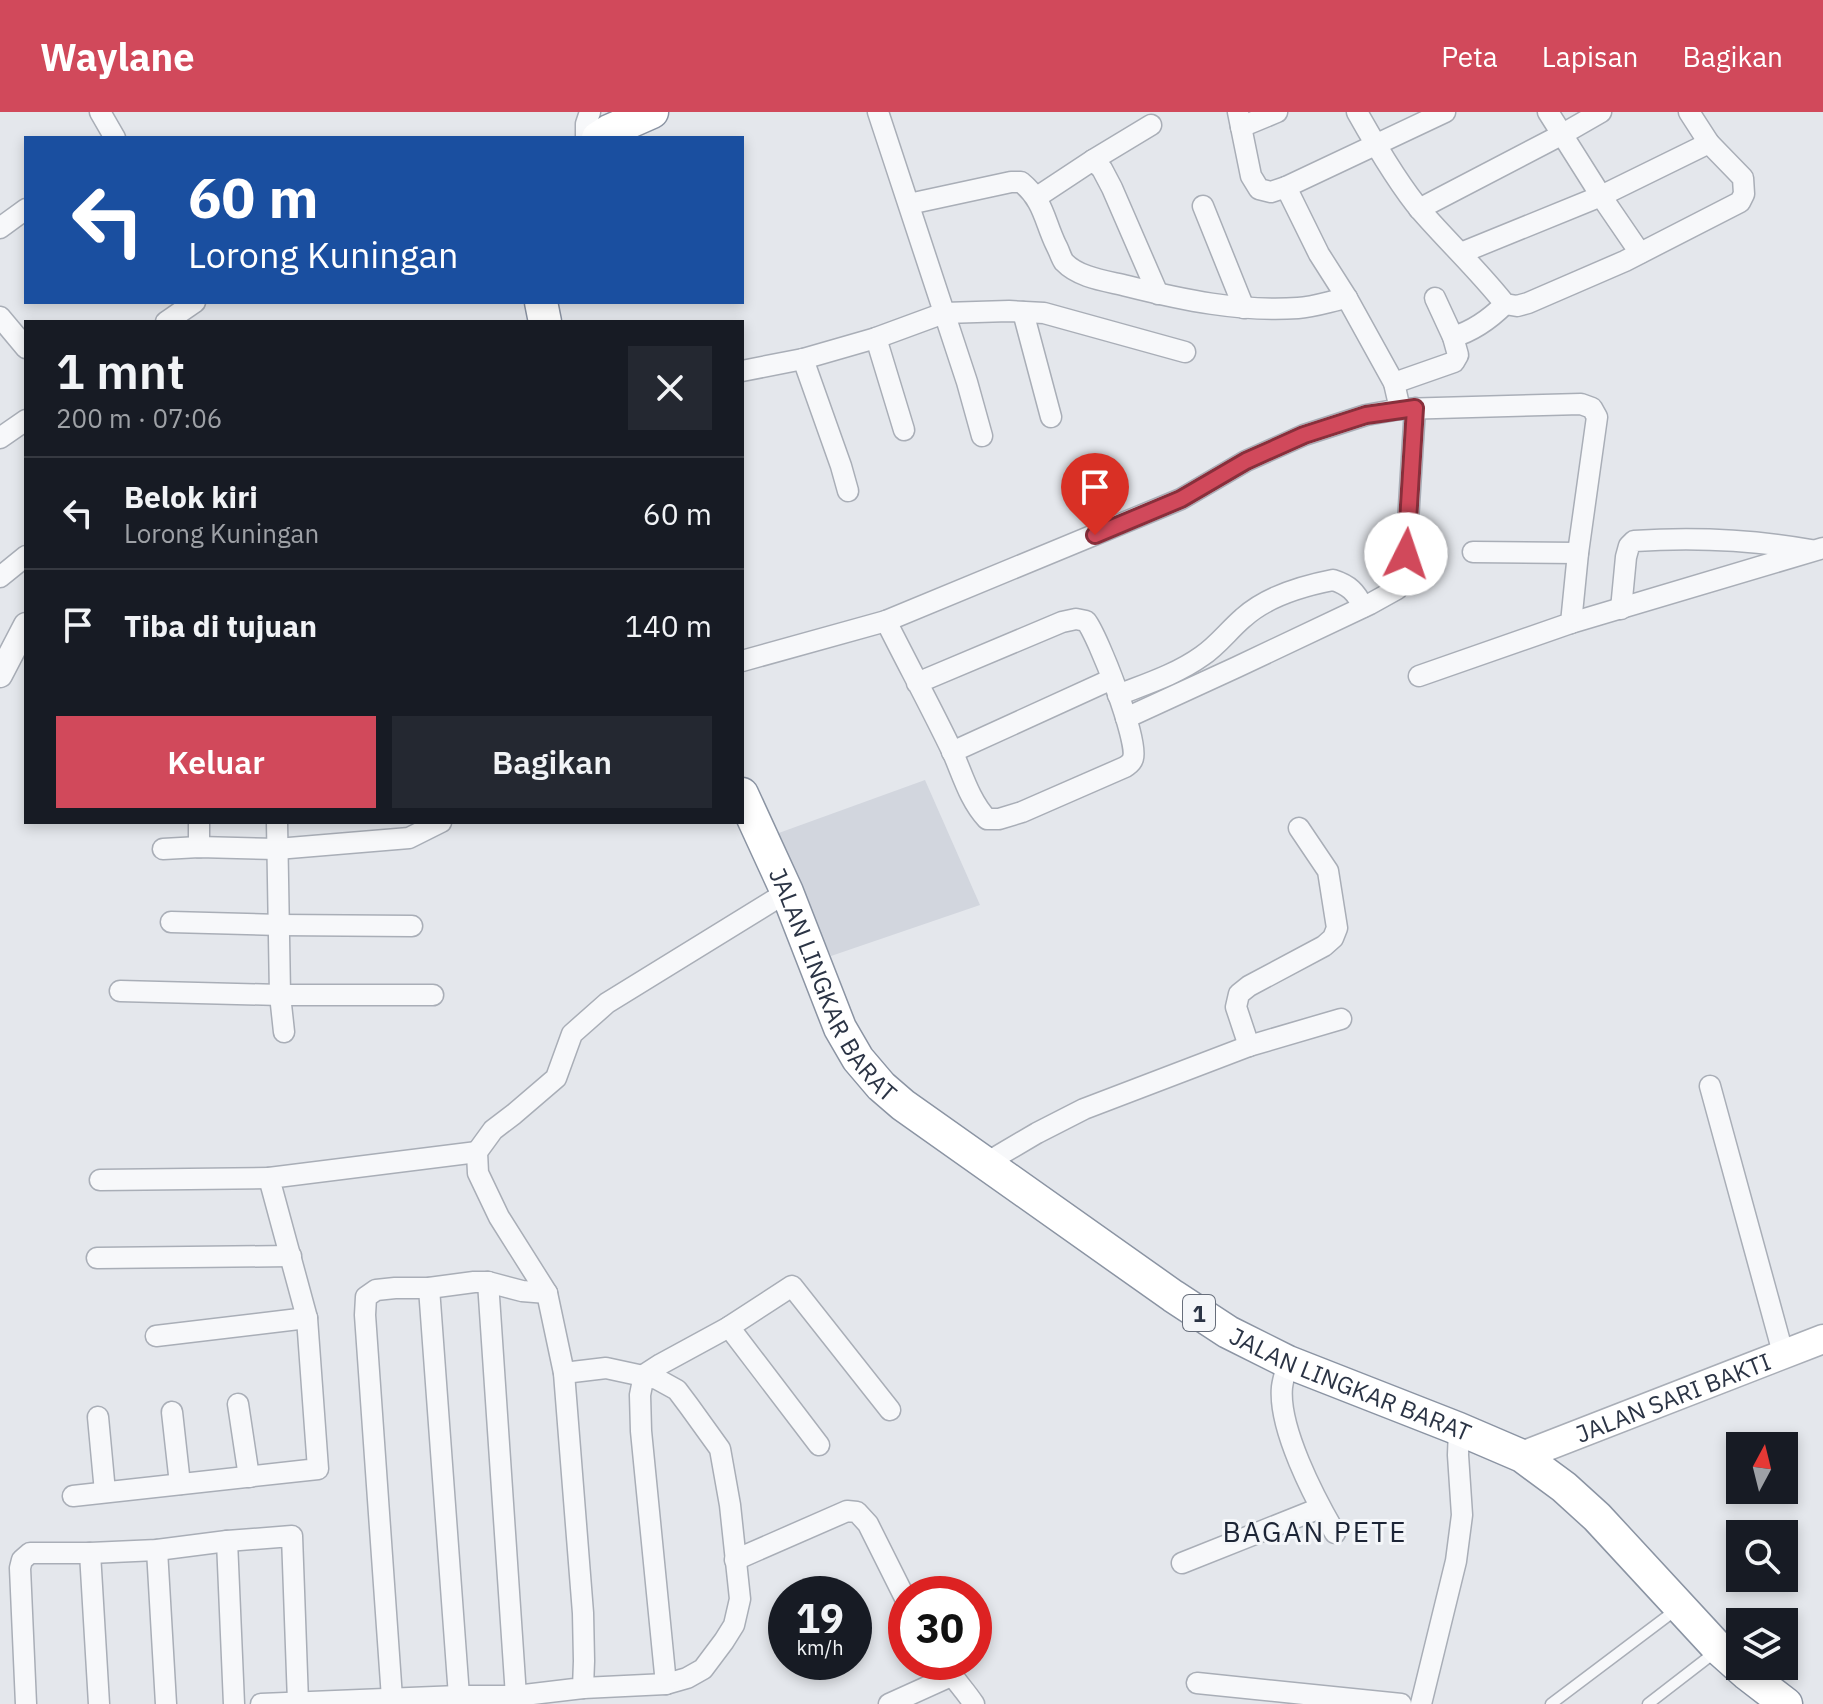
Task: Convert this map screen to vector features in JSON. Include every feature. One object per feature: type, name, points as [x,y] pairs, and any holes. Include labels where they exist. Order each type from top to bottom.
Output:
[{"type":"highway","points":[[601,136],[652,112]]},
{"type":"highway","name":"JALAN LINGKAR BARAT","points":[[744,798],[787,892],[840,1028],[858,1059],[881,1086],[903,1105],[1228,1332],[1288,1362],[1522,1456],[1564,1487],[1597,1517],[1719,1649],[1786,1704]]},
{"type":"main road","name":"JALAN SARI BAKTI","points":[[1522,1456],[1823,1339]]},
{"type":"street","points":[[100,112],[114,136]]},
{"type":"street","points":[[586,136],[590,112]]},
{"type":"street","points":[[878,112],[982,436]]},
{"type":"street","points":[[1277,112],[1239,120],[1251,176],[1259,189],[1271,192],[1445,112]]},
{"type":"street","points":[[1357,112],[1419,209],[1505,304],[1517,306],[1640,253],[1740,202],[1744,194],[1743,178],[1709,143],[1689,112]]},
{"type":"street","points":[[1548,112],[1640,253]]},
{"type":"street","points":[[1419,209],[1601,112]]},
{"type":"street","points":[[1037,197],[1151,125]]},
{"type":"street","points":[[1461,253],[1601,196],[1709,143]]},
{"type":"street","points":[[1093,160],[1112,188],[1158,294]]},
{"type":"street","points":[[909,204],[1021,182],[1037,197],[1064,262],[1094,278],[1217,306],[1300,308],[1347,298]]},
{"type":"street","points":[[1126,718],[1363,607],[1397,589],[1402,579],[1407,408],[1347,298],[1319,254],[1286,187]]},
{"type":"street","points":[[1203,206],[1244,308]]},
{"type":"street","points":[[0,228],[24,210]]},
{"type":"street","points":[[1394,383],[1454,362],[1458,355],[1435,298]]},
{"type":"street","points":[[169,320],[192,304]]},
{"type":"street","points":[[1453,337],[1484,323],[1505,304]]},
{"type":"street","points":[[744,371],[803,359],[876,338],[944,313],[1009,311],[1060,316],[1185,352]]},
{"type":"street","points":[[1023,312],[1051,417]]},
{"type":"street","points":[[0,317],[24,346]]},
{"type":"street","points":[[876,338],[904,430]]},
{"type":"street","points":[[803,359],[848,491]]},
{"type":"street","points":[[744,660],[886,621],[1181,499],[1246,461],[1304,435],[1366,415],[1407,408],[1581,404],[1592,408],[1597,417],[1571,623]]},
{"type":"street","points":[[0,438],[24,421]]},
{"type":"street","points":[[1621,609],[1626,557],[1634,541],[1740,542],[1819,550]]},
{"type":"street","points":[[1419,676],[1571,623],[1819,550]]},
{"type":"street","points":[[1473,552],[1578,553]]},
{"type":"street","points":[[0,577],[24,558]]},
{"type":"street","points":[[952,752],[1115,687],[1183,669],[1205,655],[1243,617],[1260,605],[1294,591],[1333,580],[1352,588],[1363,607]]},
{"type":"street","points":[[886,621],[980,811],[987,819],[1022,812],[1125,767],[1134,757],[1126,718],[1086,621],[1076,619],[1062,622],[917,683]]},
{"type":"street","points":[[0,675],[24,629]]},
{"type":"street","points":[[199,824],[199,847]]},
{"type":"street","points":[[277,824],[280,995],[284,1032]]},
{"type":"street","points":[[163,849],[277,849],[409,838],[437,824]]},
{"type":"street","points":[[1249,1046],[1236,1007],[1239,994],[1324,946],[1333,938],[1337,928],[1328,871],[1299,828]]},
{"type":"street","points":[[583,1688],[583,1613],[564,1373],[547,1293],[499,1217],[478,1173],[477,1152],[493,1130],[556,1078],[572,1034],[607,1003],[787,892]]},
{"type":"street","points":[[171,922],[412,926]]},
{"type":"street","points":[[120,991],[433,995]]},
{"type":"street","points":[[986,1163],[1084,1109],[1249,1046],[1341,1019]]},
{"type":"street","points":[[1710,1086],[1783,1353]]},
{"type":"street","points":[[100,1180],[269,1178],[477,1152]]},
{"type":"street","points":[[73,1496],[318,1469],[307,1318],[269,1178]]},
{"type":"street","points":[[97,1258],[291,1256]]},
{"type":"street","points":[[392,1698],[366,1297],[376,1290],[488,1282],[522,1291],[547,1293]]},
{"type":"street","points":[[488,1282],[516,1696]]},
{"type":"street","points":[[666,1684],[641,1431],[640,1395],[644,1375],[729,1327],[792,1286],[890,1410]]},
{"type":"street","points":[[429,1288],[459,1696]]},
{"type":"street","points":[[156,1336],[307,1318]]},
{"type":"street","points":[[729,1327],[819,1445]]},
{"type":"street","points":[[1288,1362],[1282,1388],[1284,1415],[1320,1508],[1335,1533]]},
{"type":"street","points":[[261,1704],[516,1696],[583,1688],[666,1684],[703,1669],[734,1625],[740,1599],[730,1505],[720,1449],[677,1390],[657,1379],[606,1368],[564,1373]]},
{"type":"street","points":[[238,1404],[249,1477]]},
{"type":"street","points":[[172,1412],[180,1484]]},
{"type":"street","points":[[98,1417],[105,1492]]},
{"type":"street","points":[[1421,1704],[1456,1561],[1462,1515],[1459,1429]]},
{"type":"street","points":[[1182,1563],[1320,1508]]},
{"type":"street","points":[[735,1560],[847,1511],[857,1512],[868,1524],[894,1576]]},
{"type":"street","points":[[26,1704],[20,1568],[22,1560],[30,1553],[157,1550],[292,1536],[298,1702]]},
{"type":"street","points":[[227,1541],[234,1704]]},
{"type":"street","points":[[157,1550],[166,1704]]},
{"type":"street","points":[[90,1553],[99,1704]]},
{"type":"street","points":[[889,1704],[929,1680]]},
{"type":"street","points":[[956,1680],[974,1704]]},
{"type":"street","points":[[1197,1683],[1401,1704]]},
{"type":"lane","points":[[1551,1704],[1680,1607]]},
{"type":"lane","points":[[1648,1704],[1719,1649]]},
{"type":"shaded area","points":[[925,780],[980,905],[831,956],[776,834]]},
{"type":"district","name":"BAGAN PETE","points":[[1315,1531]]},
{"type":"route","points":[[1095,535],[1181,499],[1246,461],[1304,435],[1366,415],[1415,408],[1406,554]]}]
